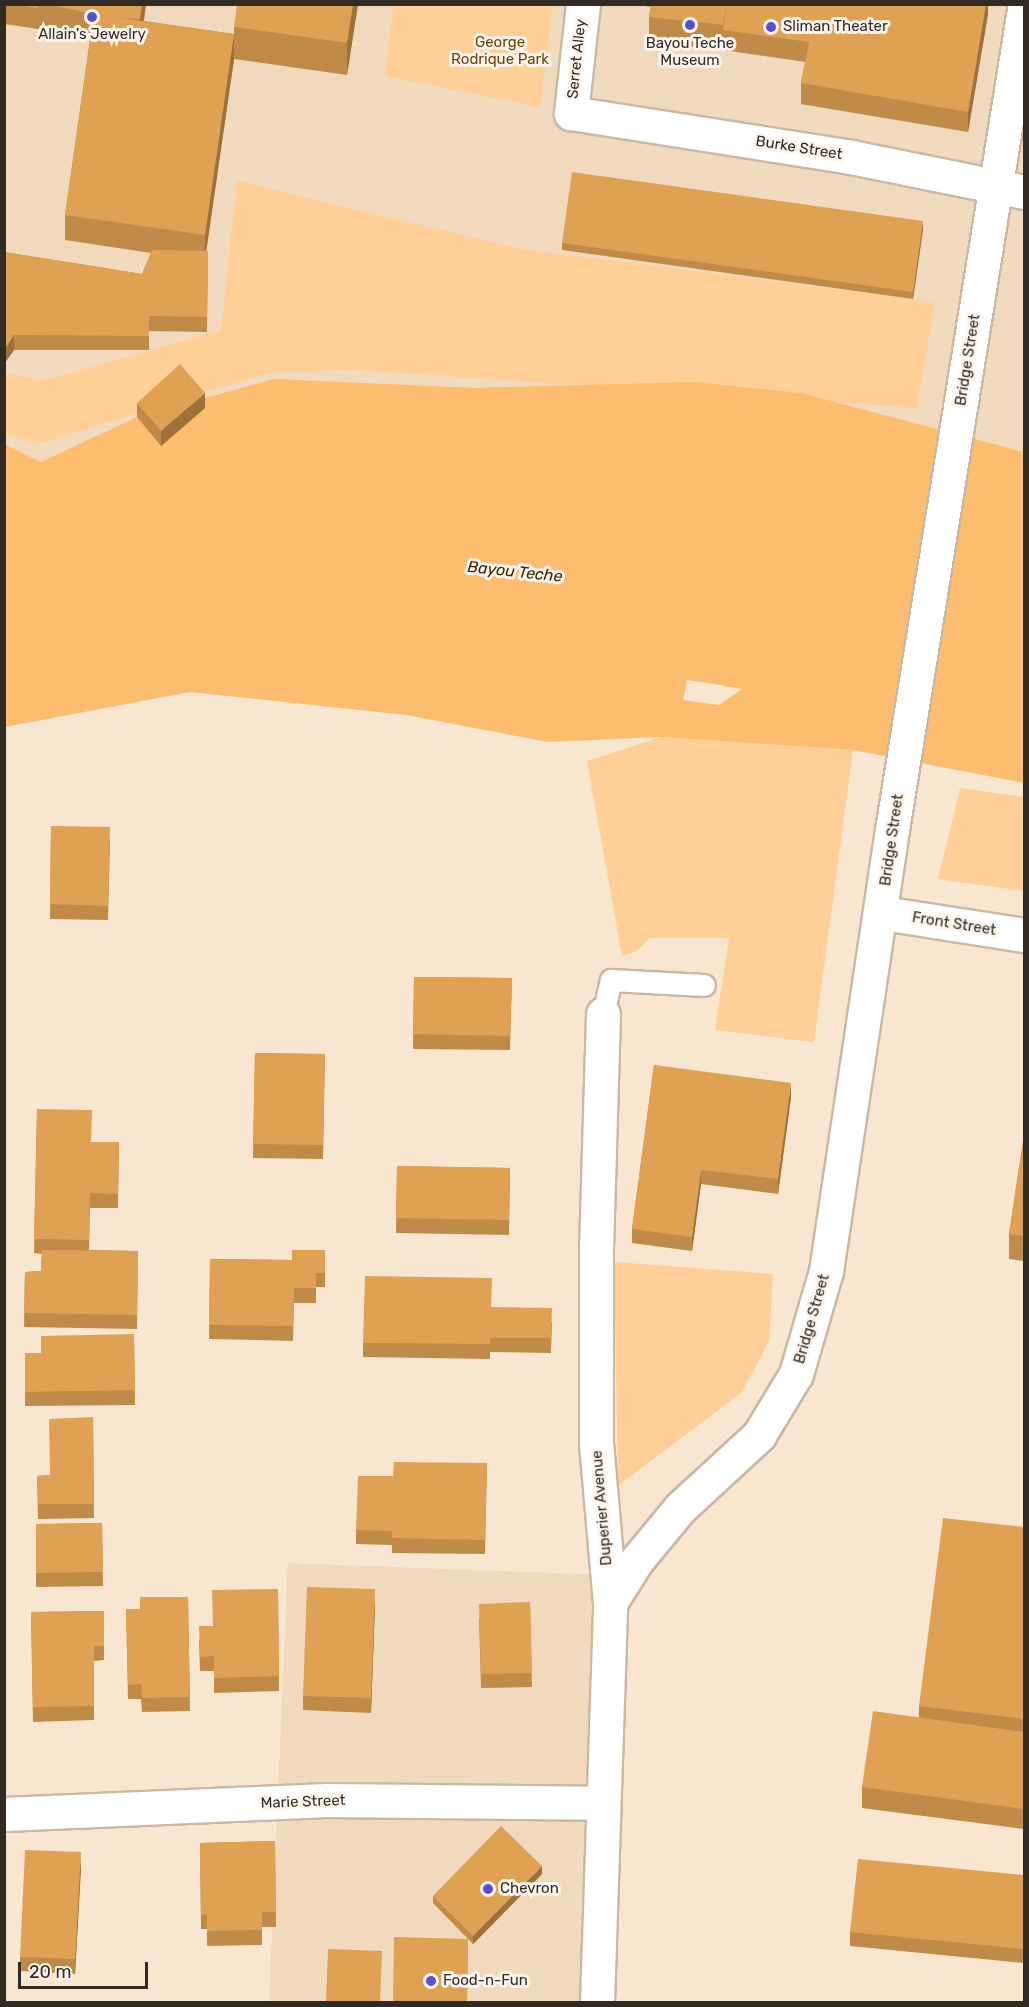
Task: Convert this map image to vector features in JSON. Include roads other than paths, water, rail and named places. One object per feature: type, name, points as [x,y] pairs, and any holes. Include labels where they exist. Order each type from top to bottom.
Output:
[{"type":"main road","name":"Serret Alley","points":[[571,113],[583,4]]},
{"type":"main road","name":"Bridge Street","points":[[610,1603],[637,1560],[680,1508],[759,1435],[796,1374],[826,1271],[883,913],[892,830],[968,366],[1011,189],[1024,10]]},
{"type":"main road","name":"Burke Street","points":[[571,113],[851,157],[1011,189]]},
{"type":"main road","name":"Front Street","points":[[883,913],[1024,935]]},
{"type":"main road","name":"Duperier Avenue","points":[[597,2002],[601,1803],[610,1603],[596,1443],[596,1245],[603,1014]]},
{"type":"main road","name":"Marie Street","points":[[4,1814],[327,1800],[601,1803]]},
{"type":"lane","points":[[603,1014],[611,980],[704,985]]},
{"type":"water","name":"Bayou Teche","points":[[274,379],[475,388],[694,382],[801,393],[1024,452],[1024,783],[853,750],[661,737],[548,742],[406,715],[190,692],[5,727],[4,444],[41,462],[137,417]]},
{"type":"place","name":"Allain's Jewelry","points":[[92,17]]},
{"type":"place","name":"Bayou Teche Museum","points":[[690,25]]},
{"type":"place","name":"Sliman Theater","points":[[771,27]]},
{"type":"place","name":"Chevron","points":[[488,1889]]},
{"type":"place","name":"Food-n-Fun","points":[[431,1981]]},
{"type":"park label","name":"George Rodrique Park","points":[[500,50]]}]
